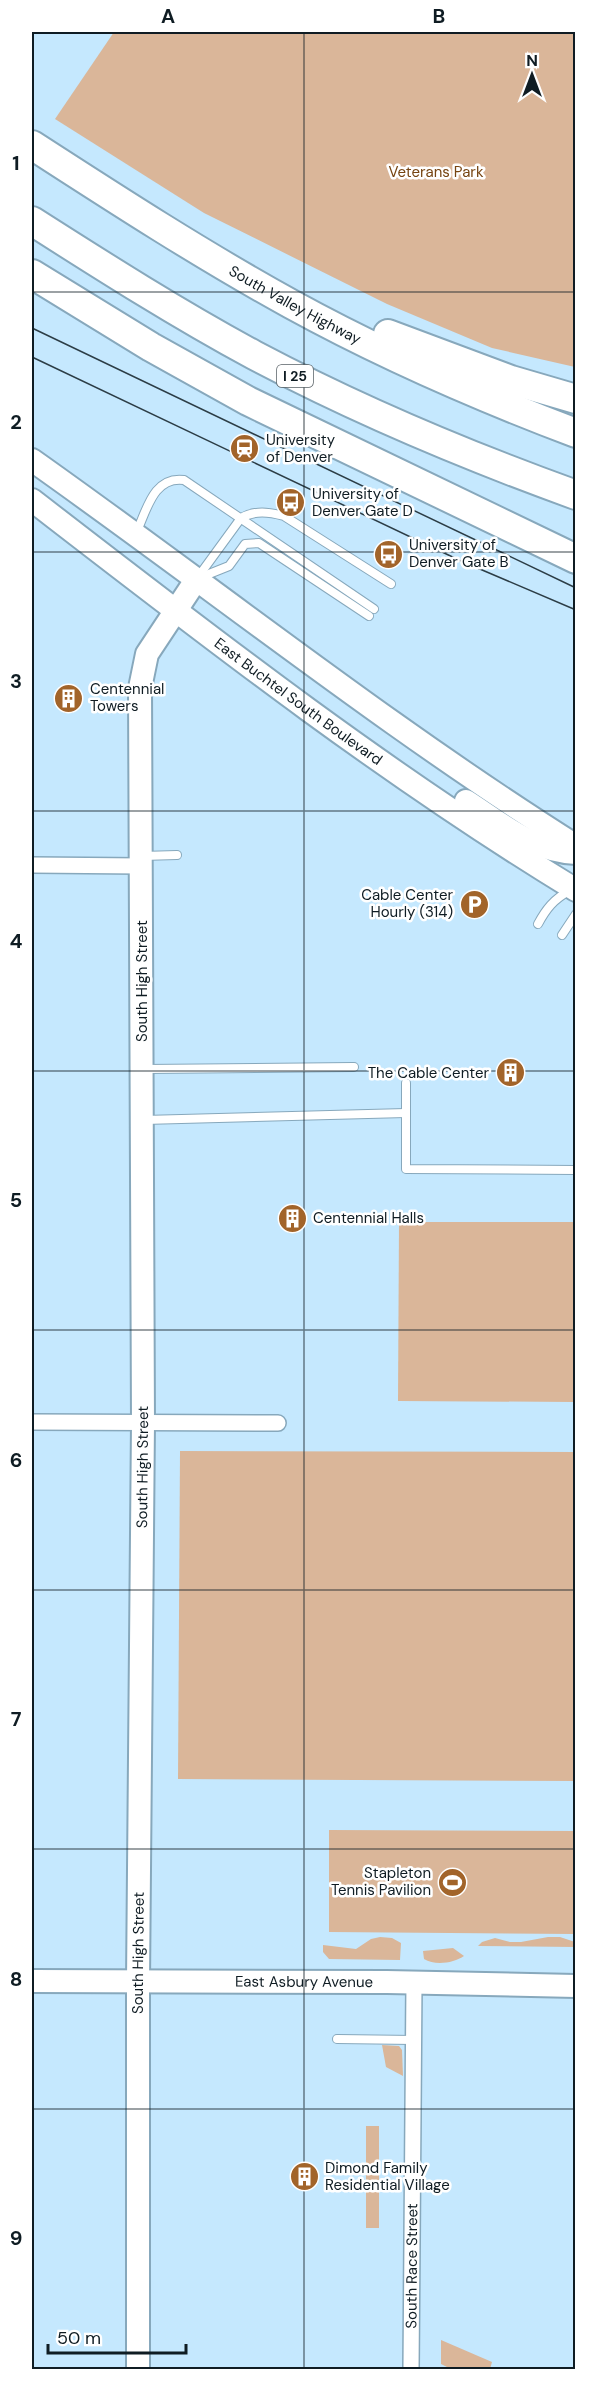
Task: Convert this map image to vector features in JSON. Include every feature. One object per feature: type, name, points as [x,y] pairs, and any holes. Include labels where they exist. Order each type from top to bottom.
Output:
[{"type":"highway","name":"South Valley Highway","points":[[32,145],[202,253],[291,304],[395,357],[576,433]]},
{"type":"highway","name":"I 25","points":[[32,221],[148,294],[252,354],[430,439],[576,495]]},
{"type":"highway","points":[[202,253],[337,314],[402,340],[511,380],[576,399]]},
{"type":"highway","points":[[32,274],[197,374],[305,430],[576,560]]},
{"type":"highway","points":[[370,461],[503,515],[576,539]]},
{"type":"street","points":[[32,460],[416,739],[576,846]]},
{"type":"street","name":"East Buchtel South Boulevard","points":[[32,500],[175,610],[414,783],[575,891]]},
{"type":"street","name":"South High Street","points":[[138,2370],[138,1981],[143,1422],[141,680],[147,654],[196,579]]},
{"type":"street","points":[[414,783],[460,797],[537,846],[555,852],[576,853]]},
{"type":"street","points":[[32,865],[141,861]]},
{"type":"street","points":[[32,1422],[278,1423]]},
{"type":"street","name":"East Asbury Avenue","points":[[32,1981],[414,1982],[576,1986]]},
{"type":"street","name":"South Race Street","points":[[411,2370],[414,1982]]},
{"type":"lane","points":[[135,535],[154,493],[169,480],[184,480],[374,609]]},
{"type":"lane","points":[[196,579],[241,518],[259,512],[284,516],[391,584]]},
{"type":"lane","points":[[196,579],[229,566],[245,544],[258,543],[369,616]]},
{"type":"lane","points":[[141,861],[177,855]]},
{"type":"lane","points":[[538,924],[558,897],[575,891]]},
{"type":"lane","points":[[562,934],[576,914]]},
{"type":"lane","points":[[142,1069],[354,1067]]},
{"type":"lane","points":[[406,1083],[406,1169],[576,1170]]},
{"type":"lane","points":[[143,1120],[406,1113]]},
{"type":"lane","points":[[337,2039],[414,2040]]},
{"type":"green space","name":"Veterans Park","points":[[114,32],[575,32],[575,367],[492,348],[387,304],[204,213],[55,119]]},
{"type":"green space","points":[[399,1222],[575,1222],[575,1402],[398,1401]]},
{"type":"green space","points":[[180,1451],[575,1452],[575,1781],[178,1779]]},
{"type":"green space","name":"Stapleton Tennis Pavilion","points":[[329,1830],[575,1831],[575,1934],[329,1932]]},
{"type":"green space","points":[[560,1937],[575,1942],[575,1947],[478,1946],[482,1942],[495,1938],[521,1942]]},
{"type":"green space","points":[[392,1938],[401,1943],[400,1960],[329,1959],[323,1952],[323,1945],[356,1949],[371,1939]]},
{"type":"green space","points":[[453,1948],[464,1956],[444,1963],[424,1959],[423,1951]]},
{"type":"green space","points":[[382,2045],[399,2046],[402,2050],[403,2076],[386,2067]]},
{"type":"green space","points":[[366,2126],[379,2126],[379,2228],[366,2228]]},
{"type":"green space","points":[[441,2340],[492,2362],[490,2369],[451,2369],[441,2364]]},
{"type":"tram line","points":[[32,328],[576,588]]},
{"type":"tram line","points":[[32,357],[461,561],[576,610]]},
{"type":"place","name":"University of Denver","points":[[245,449]]},
{"type":"place","name":"University of Denver Gate D","points":[[291,503]]},
{"type":"place","name":"University of Denver Gate B","points":[[388,554]]},
{"type":"place","name":"Centennial Towers","points":[[69,698]]},
{"type":"place","name":"Cable Center Hourly (314)","points":[[474,904]]},
{"type":"place","name":"The Cable Center","points":[[510,1073]]},
{"type":"place","name":"Centennial Halls","points":[[292,1218]]},
{"type":"place","name":"Stapleton Tennis Pavilion","points":[[452,1882]]},
{"type":"place","name":"Dimond Family Residential Village","points":[[304,2177]]}]
